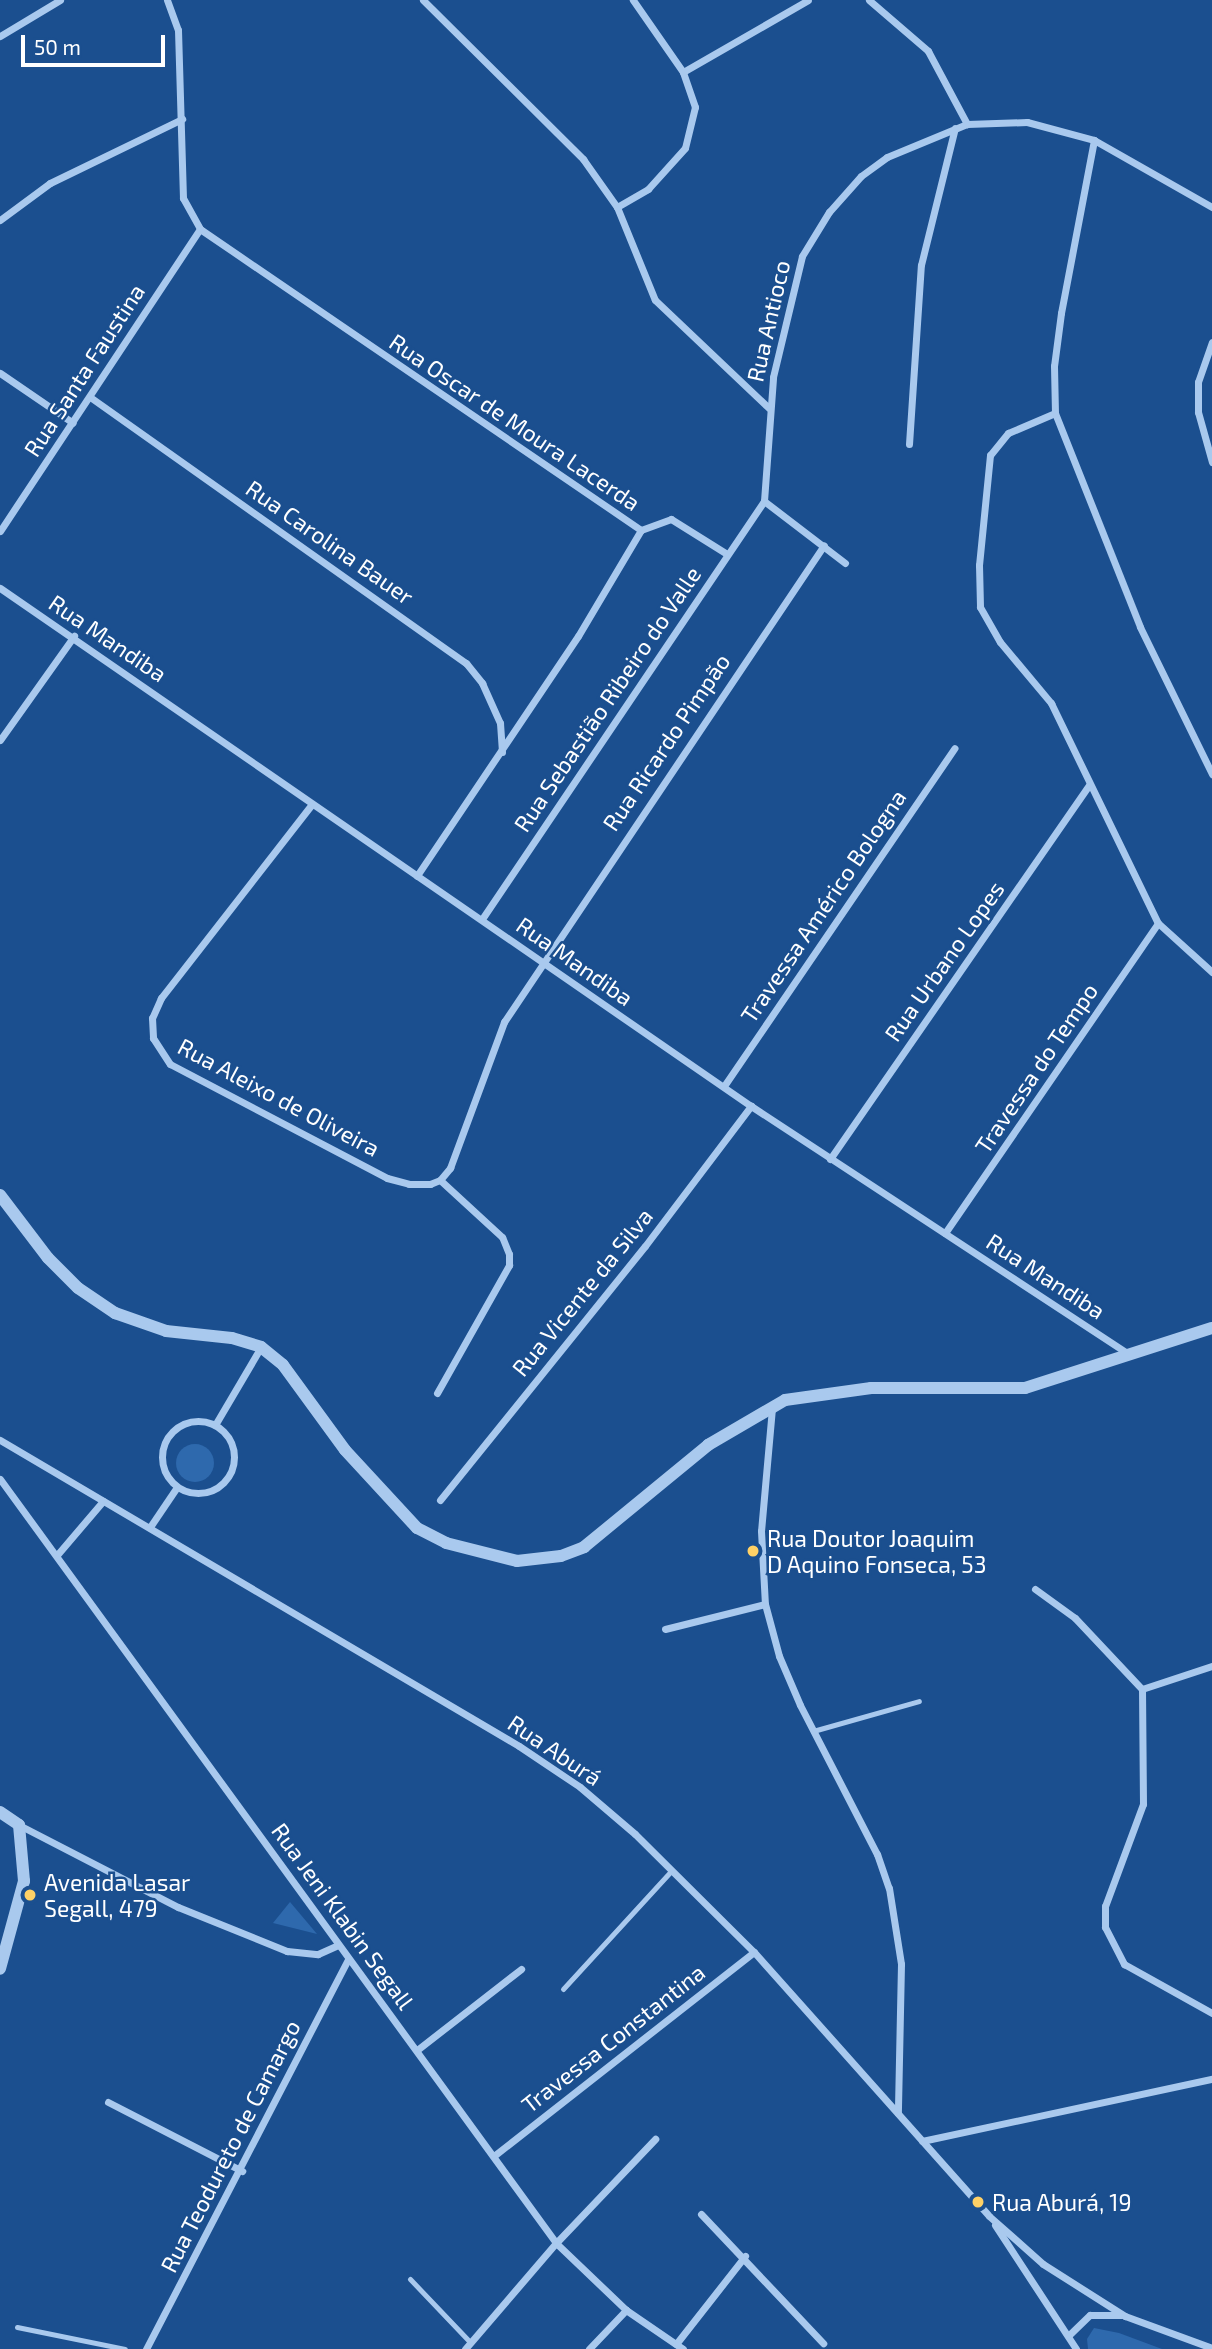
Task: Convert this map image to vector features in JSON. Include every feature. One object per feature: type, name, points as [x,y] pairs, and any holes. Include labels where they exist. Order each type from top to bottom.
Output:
[{"type":"street","points":[[0,36],[60,0]]},
{"type":"street","points":[[167,0],[178,30],[183,198],[200,229]]},
{"type":"street","points":[[423,0],[583,159],[617,207],[655,300],[769,408]]},
{"type":"street","points":[[617,207],[648,189],[685,148],[695,107],[684,72],[633,0]]},
{"type":"street","points":[[684,72],[808,0]]},
{"type":"street","points":[[869,0],[928,51],[967,124]]},
{"type":"street","points":[[0,220],[50,183],[182,119]]},
{"type":"street","name":"Rua Antioco","points":[[764,501],[769,408],[790,291],[802,256],[829,212],[860,176],[887,158],[967,124],[1027,122],[1094,140],[1212,207]]},
{"type":"street","points":[[909,444],[921,265],[955,128]]},
{"type":"street","points":[[1094,140],[1061,313],[1054,366],[1055,413],[1140,627],[1212,774]]},
{"type":"street","name":"Rua Santa Faustina","points":[[0,531],[200,229]]},
{"type":"street","name":"Rua Oscar de Moura Lacerda","points":[[200,229],[642,530],[502,752],[417,876]]},
{"type":"street","points":[[1212,342],[1198,382],[1198,412],[1212,462]]},
{"type":"street","points":[[0,373],[73,423]]},
{"type":"street","name":"Rua Carolina Bauer","points":[[90,397],[466,663],[482,683],[500,723],[502,752]]},
{"type":"street","points":[[1055,413],[1008,433],[990,455],[978,592],[989,626],[1051,703],[1158,923],[1212,972]]},
{"type":"street","points":[[764,501],[845,563]]},
{"type":"street","name":"Rua Sebastião Ribeiro do Valle","points":[[482,919],[764,501]]},
{"type":"street","points":[[642,530],[671,519],[727,554]]},
{"type":"street","name":"Rua Ricardo Pimpão","points":[[542,962],[824,545]]},
{"type":"street","name":"Rua Mandiba","points":[[0,588],[74,636],[312,804],[751,1106],[1133,1356]]},
{"type":"street","points":[[0,740],[74,636]]},
{"type":"street","name":"Travessa Américo Bologna","points":[[724,1086],[955,748]]},
{"type":"street","name":"Rua Urbano Lopes","points":[[830,1159],[1089,785]]},
{"type":"street","name":"Rua Aleixo de Oliveira","points":[[312,804],[161,998],[152,1018],[153,1038],[170,1064],[387,1178],[420,1185],[440,1181]]},
{"type":"street","name":"Travessa do Tempo","points":[[945,1233],[1158,923]]},
{"type":"street","points":[[437,1393],[509,1265],[509,1254],[502,1237],[440,1181],[462,1141],[497,1038],[542,962]]},
{"type":"street","name":"Rua Vicente da Silva","points":[[440,1500],[645,1246],[751,1106]]},
{"type":"street","points":[[0,1195],[48,1258],[78,1288],[115,1313],[166,1331],[232,1338],[261,1346],[283,1365],[345,1450],[417,1528],[446,1543],[517,1561],[561,1556],[584,1547],[708,1445],[772,1406],[819,1392],[871,1388],[1026,1388],[1133,1356],[1212,1328]]},
{"type":"street","points":[[215,1425],[261,1346]]},
{"type":"street","points":[[772,1406],[761,1531],[765,1604],[779,1656],[813,1731],[877,1854],[889,1888],[901,1964],[898,2114]]},
{"type":"street","points":[[194,1421],[215,1425],[230,1440],[231,1472],[208,1492],[177,1487],[164,1469],[167,1438],[194,1421]]},
{"type":"street","name":"Rua Aburá","points":[[0,1440],[519,1746],[580,1787],[754,1952],[989,2216],[1044,2264],[1125,2316],[1212,2348]]},
{"type":"street","name":"Rua Jeni Klabin Segall","points":[[0,1479],[556,2242],[626,2310],[679,2347]]},
{"type":"street","points":[[150,1527],[177,1487]]},
{"type":"street","points":[[57,1555],[103,1501]]},
{"type":"street","points":[[1035,1589],[1075,1618],[1142,1689],[1146,1778],[1143,1804],[1105,1906],[1105,1927],[1124,1964],[1212,2013]]},
{"type":"street","points":[[665,1629],[765,1604]]},
{"type":"street","points":[[1142,1689],[1212,1666]]},
{"type":"street","points":[[0,1812],[19,1825],[178,1907],[287,1951],[318,1954],[338,1945]]},
{"type":"street","points":[[0,1969],[24,1881],[19,1825]]},
{"type":"street","name":"Travessa Constantina","points":[[495,2155],[754,1952]]},
{"type":"street","name":"Rua Teodureto de Camargo","points":[[146,2349],[242,2171],[348,1959]]},
{"type":"street","points":[[417,2050],[522,1969]]},
{"type":"street","points":[[922,2141],[1212,2079]]},
{"type":"street","points":[[108,2102],[242,2171]]},
{"type":"street","points":[[467,2346],[556,2242],[655,2139]]},
{"type":"street","points":[[701,2214],[745,2256],[823,2343]]},
{"type":"street","name":"Rua Aburá","points":[[989,2216],[1076,2349]]},
{"type":"street","points":[[679,2347],[745,2256]]},
{"type":"street","points":[[589,2349],[626,2310]]},
{"type":"street","name":"Rua Aburá","points":[[1069,2335],[1090,2315],[1125,2316]]},
{"type":"lane","points":[[813,1731],[919,1701]]},
{"type":"lane","points":[[563,1989],[671,1871]]},
{"type":"lane","points":[[410,2279],[467,2346]]},
{"type":"lane","points":[[18,2327],[125,2349]]},
{"type":"shaded area","points":[[195,1444],[208,1450],[214,1463],[208,1476],[195,1482],[182,1476],[176,1463],[182,1450]]},
{"type":"shaded area","points":[[290,1902],[317,1934],[273,1923]]},
{"type":"shaded area","points":[[1094,2328],[1119,2333],[1162,2349],[1088,2349],[1087,2339]]},
{"type":"place","name":"Rua Doutor Joaquim D Aquino Fonseca, 53","points":[[753,1551]]},
{"type":"place","name":"Avenida Lasar Segall, 479","points":[[30,1895]]},
{"type":"place","name":"Rua Aburá, 19","points":[[978,2202]]}]
